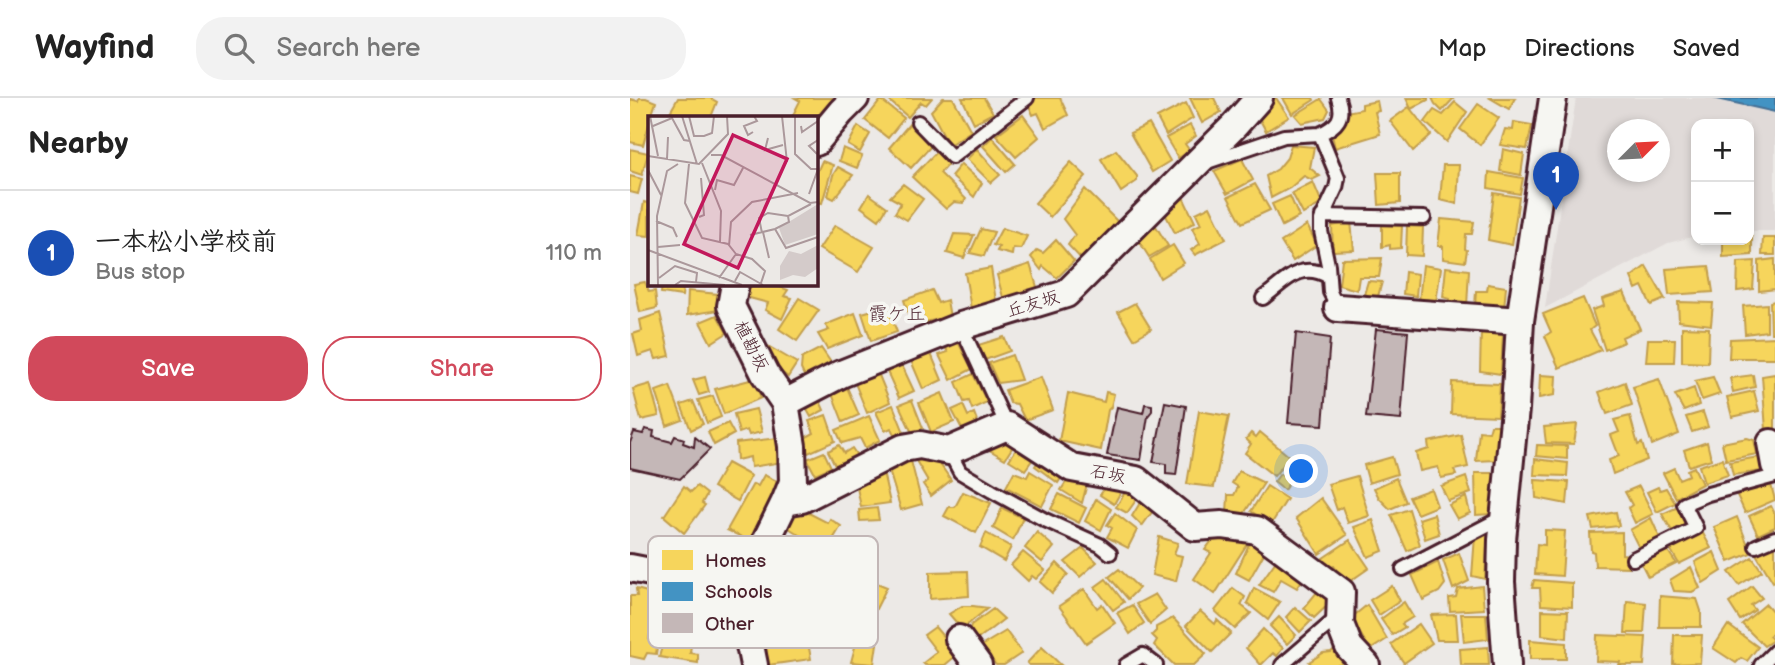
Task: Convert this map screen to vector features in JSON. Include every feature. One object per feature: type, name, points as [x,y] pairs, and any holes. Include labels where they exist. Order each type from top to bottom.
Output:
[{"type":"street","points":[[817,141],[855,98]]},
{"type":"street","name":"丘友坂","points":[[785,403],[841,374],[961,326],[1066,294],[1259,98]]},
{"type":"street","points":[[1507,665],[1501,582],[1502,540],[1515,409],[1520,321],[1553,98]]},
{"type":"street","name":"植勘坂","points":[[735,285],[731,306],[765,374],[785,403]]},
{"type":"street","points":[[1338,308],[1520,321]]},
{"type":"street","points":[[769,536],[793,482],[792,446],[785,403]]},
{"type":"street","points":[[786,502],[802,499],[903,448],[920,445],[948,451],[1007,426]]},
{"type":"street","name":"石坂","points":[[1007,426],[1072,468],[1136,480],[1195,527],[1222,525],[1257,530],[1341,592],[1340,624],[1349,647],[1366,665]]},
{"type":"street","points":[[630,568],[648,572]]},
{"type":"street","points":[[959,639],[978,665]]},
{"type":"lane","points":[[918,122],[952,158],[1027,98]]},
{"type":"lane","points":[[1194,167],[1284,136],[1320,134],[1332,128],[1338,121],[1338,98]]},
{"type":"lane","points":[[1320,134],[1338,178],[1321,220],[1330,292],[1338,308]]},
{"type":"lane","points":[[1322,216],[1423,218]]},
{"type":"lane","points":[[1263,298],[1296,274],[1306,270],[1318,271],[1329,278]]},
{"type":"lane","points":[[961,326],[1007,426]]},
{"type":"lane","points":[[948,451],[960,472],[1045,520],[1100,545],[1110,553]]},
{"type":"lane","points":[[1633,559],[1696,528],[1684,504],[1708,494],[1775,477]]},
{"type":"lane","points":[[1403,569],[1506,515]]},
{"type":"lane","points":[[1756,546],[1775,538]]},
{"type":"lane","points":[[1282,665],[1340,615]]},
{"type":"lane","points":[[1762,665],[1775,652]]},
{"type":"lane","points":[[1126,665],[1143,655],[1156,665]]},
{"type":"shaded area","points":[[1576,98],[1775,98],[1775,231],[1754,231],[1754,119],[1691,119],[1691,237],[1668,243],[1545,308]]},
{"type":"building: Homes","points":[[639,98],[646,98],[656,102],[651,116],[648,116],[643,145],[630,142],[630,99],[638,101]]},
{"type":"building: Homes","points":[[678,98],[710,98],[717,102],[711,116],[669,114]]},
{"type":"building: Homes","points":[[795,98],[833,98],[817,122],[817,116],[792,116],[800,101]]},
{"type":"building: Homes","points":[[886,98],[932,98],[926,105],[921,102],[908,117]]},
{"type":"building: Homes","points":[[943,98],[953,98],[971,131],[949,145],[931,111]]},
{"type":"building: Homes","points":[[962,98],[984,98],[993,113],[974,123]]},
{"type":"building: Homes","points":[[1034,98],[1060,98],[1068,115],[1045,128],[1038,113],[1033,115],[1027,101]]},
{"type":"building: Homes","points":[[1190,98],[1214,98],[1221,112],[1202,123]]},
{"type":"building: Homes","points":[[1270,98],[1276,98],[1289,117],[1266,131],[1254,109]]},
{"type":"building: Homes","points":[[1283,98],[1313,98],[1314,100],[1292,114]]},
{"type":"building: Homes","points":[[1406,98],[1428,98],[1428,100],[1411,109]]},
{"type":"building: Homes","points":[[1432,98],[1454,98],[1442,111]]},
{"type":"building: Homes","points":[[1490,98],[1515,98],[1509,109]]},
{"type":"building: Homes","points":[[1321,99],[1329,110],[1325,118],[1302,123],[1295,115]]},
{"type":"building: Homes","points":[[881,100],[904,118],[888,138],[865,120]]},
{"type":"building: Homes","points":[[1377,101],[1379,111],[1375,112],[1380,134],[1335,148],[1332,135],[1346,122],[1346,112],[1362,109],[1362,104]]},
{"type":"building: Homes","points":[[1455,102],[1467,112],[1447,142],[1425,122],[1434,110],[1443,115]]},
{"type":"building: Homes","points":[[1186,103],[1193,118],[1166,135],[1157,118]]},
{"type":"building: Homes","points":[[1478,104],[1499,118],[1480,145],[1460,129]]},
{"type":"building: Homes","points":[[1409,107],[1431,135],[1413,151],[1390,121]]},
{"type":"building: Homes","points":[[1023,115],[1039,137],[1016,157],[996,135]]},
{"type":"building: Homes","points":[[911,122],[932,145],[911,168],[889,148]]},
{"type":"building: Homes","points":[[1514,122],[1532,125],[1527,149],[1500,145],[1505,129],[1513,130]]},
{"type":"building: Homes","points":[[1149,124],[1170,161],[1152,172],[1130,133]]},
{"type":"building: Homes","points":[[1190,125],[1196,136],[1185,144],[1190,151],[1178,158],[1166,138]]},
{"type":"building: Homes","points":[[858,126],[870,134],[860,152],[848,145]]},
{"type":"building: Homes","points":[[992,137],[1015,164],[1006,172],[983,146]]},
{"type":"building: Homes","points":[[1291,145],[1314,147],[1310,168],[1320,176],[1312,180],[1304,176],[1290,188],[1271,198],[1266,176],[1278,169],[1287,158]]},
{"type":"building: Homes","points":[[843,148],[862,156],[857,168],[839,161]]},
{"type":"building: Homes","points":[[630,149],[648,153],[642,175],[630,171]]},
{"type":"building: Homes","points":[[977,149],[1000,175],[991,183],[967,159]]},
{"type":"building: Homes","points":[[1503,149],[1524,154],[1521,175],[1500,171]]},
{"type":"building: Homes","points":[[938,150],[948,164],[940,173],[966,199],[963,203],[954,202],[946,209],[912,177]]},
{"type":"building: Homes","points":[[1116,150],[1137,176],[1137,181],[1121,192],[1101,159]]},
{"type":"building: Homes","points":[[1242,159],[1253,180],[1227,194],[1214,171]]},
{"type":"building: Homes","points":[[822,161],[833,165],[822,203],[817,202],[817,172]]},
{"type":"building: Homes","points":[[1071,162],[1086,176],[1050,217],[1035,203]]},
{"type":"building: Homes","points":[[961,164],[982,183],[974,197],[951,176]]},
{"type":"building: Homes","points":[[1443,165],[1459,165],[1457,204],[1440,200]]},
{"type":"building: Homes","points":[[838,167],[853,175],[834,199],[828,196],[833,175]]},
{"type":"building: Homes","points":[[1489,172],[1523,178],[1520,194],[1488,188]]},
{"type":"building: Homes","points":[[1377,173],[1400,173],[1400,203],[1379,205]]},
{"type":"building: Homes","points":[[630,176],[642,179],[638,194],[630,192]]},
{"type":"building: Homes","points":[[1313,182],[1322,203],[1303,214],[1292,193]]},
{"type":"building: Homes","points":[[903,184],[923,199],[907,220],[895,213],[901,203],[890,197]]},
{"type":"building: Homes","points":[[1255,184],[1270,210],[1242,223],[1228,197]]},
{"type":"building: Homes","points":[[1085,189],[1118,222],[1113,227],[1116,232],[1085,263],[1068,245],[1075,235],[1063,219]]},
{"type":"building: Homes","points":[[1494,193],[1519,197],[1512,245],[1488,240]]},
{"type":"building: Homes","points":[[869,194],[887,207],[879,220],[861,207]]},
{"type":"building: Homes","points":[[1290,196],[1299,217],[1282,226],[1272,204]]},
{"type":"building: Homes","points":[[1183,197],[1195,222],[1175,233],[1162,208]]},
{"type":"building: Homes","points":[[644,202],[648,203],[648,236],[638,235]]},
{"type":"building: Homes","points":[[1210,206],[1226,239],[1195,255],[1191,250],[1200,244],[1192,228],[1201,224],[1196,213]]},
{"type":"building: Homes","points":[[1441,219],[1474,222],[1472,234],[1466,234],[1465,262],[1443,259],[1443,246],[1438,246]]},
{"type":"building: Homes","points":[[1351,222],[1354,250],[1333,251],[1332,226]]},
{"type":"building: Homes","points":[[1154,223],[1168,246],[1149,257],[1135,235]]},
{"type":"building: Homes","points":[[835,225],[874,247],[858,272],[819,249]]},
{"type":"building: Homes","points":[[1307,225],[1317,245],[1293,261],[1281,242]]},
{"type":"building: Homes","points":[[1382,225],[1402,226],[1401,248],[1390,249],[1390,245],[1382,247]]},
{"type":"building: Homes","points":[[1407,226],[1423,227],[1422,256],[1406,255]]},
{"type":"building: Homes","points":[[1002,228],[1027,236],[1021,249],[1013,248],[1012,255],[997,251],[999,247],[993,245]]},
{"type":"building: Homes","points":[[981,229],[994,232],[984,256],[970,253]]},
{"type":"building: Homes","points":[[954,234],[974,235],[964,258],[947,253]]},
{"type":"building: Homes","points":[[1763,238],[1775,238],[1775,255],[1762,255]]},
{"type":"building: Homes","points":[[1056,240],[1074,261],[1057,278],[1043,266],[1041,270],[1031,257],[1037,250],[1043,253]]},
{"type":"building: Homes","points":[[1173,245],[1184,263],[1160,278],[1150,259]]},
{"type":"building: Homes","points":[[1723,245],[1752,245],[1752,255],[1723,257]]},
{"type":"building: Homes","points":[[1382,258],[1379,277],[1359,277],[1357,290],[1339,285],[1342,259]]},
{"type":"building: Homes","points":[[1775,259],[1775,289],[1759,291],[1759,261]]},
{"type":"building: Homes","points":[[1755,261],[1753,289],[1737,291],[1738,262]]},
{"type":"building: Homes","points":[[1030,264],[1038,290],[1004,301],[997,275]]},
{"type":"building: Homes","points":[[1423,265],[1441,268],[1436,302],[1419,301]]},
{"type":"building: Homes","points":[[1646,266],[1665,299],[1651,305],[1642,286],[1636,289],[1631,277]]},
{"type":"building: Homes","points":[[1709,266],[1713,292],[1669,295],[1666,269]]},
{"type":"building: Homes","points":[[1446,267],[1469,270],[1467,306],[1449,305],[1450,299],[1443,297]]},
{"type":"building: Homes","points":[[991,268],[996,301],[971,309],[965,273]]},
{"type":"building: Homes","points":[[1405,272],[1418,274],[1416,296],[1403,294]]},
{"type":"building: Homes","points":[[1368,281],[1382,282],[1377,300],[1363,298]]},
{"type":"building: Homes","points":[[645,282],[649,292],[655,291],[657,308],[640,312],[634,284]]},
{"type":"building: Homes","points":[[1488,284],[1506,287],[1504,309],[1475,306],[1476,291],[1487,291]]},
{"type":"building: Homes","points":[[662,285],[683,288],[682,296],[661,293]]},
{"type":"building: Homes","points":[[745,285],[776,285],[788,290],[784,296],[792,298],[782,319],[765,310],[768,303],[742,296]]},
{"type":"building: Homes","points":[[932,290],[938,303],[947,300],[950,317],[925,322],[921,312],[909,316],[904,300]]},
{"type":"building: Homes","points":[[688,291],[718,294],[719,310],[687,315]]},
{"type":"building: Homes","points":[[1624,292],[1640,329],[1622,337],[1624,342],[1605,350],[1592,310],[1604,306],[1602,299]]},
{"type":"building: Homes","points":[[799,298],[819,310],[797,341],[779,329]]},
{"type":"building: Homes","points":[[1583,298],[1595,326],[1590,330],[1601,350],[1559,368],[1545,336],[1551,332],[1543,314]]},
{"type":"building: Homes","points":[[1775,301],[1775,333],[1771,333],[1770,302]]},
{"type":"building: Homes","points":[[1678,302],[1713,303],[1711,325],[1679,321]]},
{"type":"building: Homes","points":[[1135,303],[1151,329],[1134,339],[1118,312]]},
{"type":"building: Homes","points":[[1767,304],[1767,331],[1745,334],[1743,306]]},
{"type":"building: Homes","points":[[887,306],[897,332],[871,341],[862,313]]},
{"type":"building: Homes","points":[[660,313],[670,356],[656,359],[653,351],[638,356],[633,334],[642,331],[640,320]]},
{"type":"building: Homes","points":[[855,313],[863,335],[827,349],[818,334],[829,330],[825,325]]},
{"type":"building: Homes","points":[[717,315],[727,333],[711,343],[700,322]]},
{"type":"building: Homes","points":[[1682,327],[1709,328],[1708,363],[1682,362]]},
{"type":"building: Homes","points":[[1481,330],[1503,332],[1501,374],[1480,371]]},
{"type":"building: Homes","points":[[955,336],[972,369],[951,380],[939,355],[948,352],[942,342]]},
{"type":"building: Homes","points":[[1004,337],[1010,351],[982,361],[975,346]]},
{"type":"building: Homes","points":[[1775,337],[1775,358],[1729,358],[1730,339]]},
{"type":"building: Homes","points":[[1648,339],[1675,339],[1674,362],[1646,362]]},
{"type":"building: Homes","points":[[761,342],[797,363],[788,377],[763,358]]},
{"type":"building: Homes","points":[[821,348],[832,364],[806,380],[801,369],[802,358]]},
{"type":"building: Homes","points":[[929,349],[942,380],[923,389],[909,356]]},
{"type":"building: Homes","points":[[1012,355],[1021,380],[998,383],[989,363]]},
{"type":"building: Homes","points":[[899,359],[914,391],[899,398],[884,365]]},
{"type":"building: Homes","points":[[876,368],[890,402],[867,413],[853,378]]},
{"type":"building: Homes","points":[[973,374],[987,402],[972,409],[969,401],[964,402],[956,382]]},
{"type":"building: Homes","points":[[1775,374],[1775,429],[1766,430],[1762,376]]},
{"type":"building: Homes","points":[[1540,375],[1556,376],[1555,395],[1539,398]]},
{"type":"building: Homes","points":[[1753,375],[1755,387],[1733,392],[1730,378]]},
{"type":"building: Homes","points":[[705,377],[709,392],[699,395],[693,380]]},
{"type":"building: Homes","points":[[1041,377],[1053,410],[1025,420],[1017,404],[1010,403],[1005,390]]},
{"type":"building: Homes","points":[[1713,377],[1720,394],[1702,400],[1695,381]]},
{"type":"building: Homes","points":[[754,379],[761,398],[724,414],[715,389]]},
{"type":"building: Homes","points":[[1659,379],[1679,434],[1652,445],[1633,387]]},
{"type":"building: Homes","points":[[1452,382],[1500,384],[1498,416],[1451,414]]},
{"type":"building: Homes","points":[[1625,382],[1632,405],[1607,414],[1599,392]]},
{"type":"building: Homes","points":[[650,384],[659,416],[641,420],[633,389]]},
{"type":"building: Homes","points":[[846,385],[859,415],[843,422],[831,391]]},
{"type":"building: Homes","points":[[670,386],[683,420],[667,426],[656,391]]},
{"type":"building: Homes","points":[[1694,388],[1699,405],[1684,411],[1675,395]]},
{"type":"building: Homes","points":[[1754,391],[1759,411],[1732,417],[1727,397]]},
{"type":"building: Homes","points":[[1106,392],[1114,394],[1108,410],[1101,450],[1059,441],[1068,393],[1104,402]]},
{"type":"building: Homes","points":[[942,393],[954,422],[931,432],[919,403]]},
{"type":"building: Homes","points":[[817,394],[824,410],[811,417],[802,401]]},
{"type":"building: Homes","points":[[713,396],[721,417],[707,423],[698,400]]},
{"type":"building: Homes","points":[[912,400],[923,428],[912,433],[899,405]]},
{"type":"building: Homes","points":[[693,401],[703,424],[691,430],[681,405]]},
{"type":"building: Homes","points":[[893,405],[905,435],[896,439],[891,428],[885,431],[876,412]]},
{"type":"building: Homes","points":[[963,405],[968,416],[974,413],[979,426],[964,433],[952,410]]},
{"type":"building: Homes","points":[[756,409],[762,432],[749,435],[747,430],[739,433],[734,414]]},
{"type":"building: Homes","points":[[1199,411],[1229,416],[1214,487],[1187,484]]},
{"type":"building: Homes","points":[[1703,412],[1708,427],[1692,432],[1686,417]]},
{"type":"building: Homes","points":[[826,415],[835,441],[806,454],[799,441],[814,433],[809,421]]},
{"type":"building: Homes","points":[[869,416],[880,440],[865,448],[860,438],[842,443],[836,430]]},
{"type":"building: Homes","points":[[1630,416],[1638,445],[1642,443],[1647,460],[1613,474],[1609,460],[1619,456],[1611,435],[1619,432],[1614,420]]},
{"type":"building: Homes","points":[[728,423],[734,434],[714,445],[708,432]]},
{"type":"building: Homes","points":[[1577,424],[1574,444],[1546,443],[1544,427]]},
{"type":"building: Homes","points":[[1491,425],[1499,425],[1496,460],[1476,461],[1479,431],[1489,432]]},
{"type":"building: Homes","points":[[1260,432],[1290,457],[1274,476],[1245,453],[1251,444],[1246,439],[1251,433],[1256,437]]},
{"type":"building: Homes","points":[[1000,434],[1015,443],[1005,459],[986,448]]},
{"type":"building: Homes","points":[[1461,435],[1468,467],[1454,470],[1456,475],[1441,478],[1438,467],[1420,471],[1416,453],[1429,449],[1428,442]]},
{"type":"building: Homes","points":[[778,438],[783,462],[751,467],[750,457],[737,460],[736,443]]},
{"type":"building: Homes","points":[[1747,438],[1754,440],[1757,454],[1726,460],[1722,443]]},
{"type":"building: Homes","points":[[1707,442],[1711,459],[1689,466],[1684,450]]},
{"type":"building: Homes","points":[[839,445],[844,453],[852,448],[858,457],[836,467],[828,451]]},
{"type":"building: Homes","points":[[1019,445],[1035,456],[1025,470],[1009,460]]},
{"type":"building: Homes","points":[[1537,445],[1567,446],[1567,459],[1536,456]]},
{"type":"building: Homes","points":[[824,452],[831,467],[815,474],[807,459]]},
{"type":"building: Homes","points":[[1042,456],[1065,472],[1058,483],[1035,466]]},
{"type":"building: Homes","points":[[910,457],[922,504],[901,510],[887,464]]},
{"type":"building: Homes","points":[[935,457],[951,480],[931,496],[923,484],[928,481],[915,459]]},
{"type":"building: Homes","points":[[1392,457],[1397,474],[1369,483],[1364,465]]},
{"type":"building: Homes","points":[[1759,457],[1762,471],[1733,475],[1730,462]]},
{"type":"building: Homes","points":[[1535,459],[1568,463],[1567,476],[1534,475]]},
{"type":"building: Homes","points":[[1722,459],[1728,475],[1704,483],[1699,466]]},
{"type":"building: Homes","points":[[727,463],[751,476],[738,501],[713,487]]},
{"type":"building: Homes","points":[[1694,467],[1702,484],[1676,498],[1663,473],[1674,468],[1679,479],[1689,475],[1687,470]]},
{"type":"building: Homes","points":[[1030,471],[1053,485],[1042,506],[1006,487],[1014,472],[1027,477]]},
{"type":"building: Homes","points":[[1239,471],[1264,483],[1243,515],[1227,513],[1228,495],[1234,495],[1238,487],[1232,483]]},
{"type":"building: Homes","points":[[883,472],[890,503],[861,507],[855,478]]},
{"type":"building: Homes","points":[[1475,473],[1495,473],[1492,514],[1476,515]]},
{"type":"building: Homes","points":[[1077,474],[1088,480],[1082,503],[1061,490],[1066,482],[1071,483]]},
{"type":"building: Homes","points":[[1280,474],[1291,480],[1284,490],[1274,482]]},
{"type":"building: Homes","points":[[764,475],[779,482],[773,493],[777,494],[755,536],[740,536],[727,530],[753,484],[758,486]]},
{"type":"building: Homes","points":[[1357,476],[1369,516],[1348,523],[1342,507],[1337,510],[1328,484]]},
{"type":"building: Homes","points":[[1466,477],[1471,493],[1448,501],[1441,486]]},
{"type":"building: Homes","points":[[1396,478],[1406,502],[1390,509],[1374,488]]},
{"type":"building: Homes","points":[[1535,480],[1569,482],[1567,504],[1536,498]]},
{"type":"building: Homes","points":[[1110,481],[1124,486],[1114,504],[1100,495]]},
{"type":"building: Homes","points":[[1770,481],[1775,500],[1745,513],[1736,493]]},
{"type":"building: Homes","points":[[684,486],[691,492],[697,486],[707,494],[702,503],[705,505],[684,533],[664,516]]},
{"type":"building: Homes","points":[[1267,486],[1287,499],[1270,526],[1251,511]]},
{"type":"building: Homes","points":[[1639,486],[1653,514],[1635,523],[1628,508],[1632,505],[1625,492]]},
{"type":"building: Homes","points":[[1128,487],[1139,496],[1127,513],[1116,507]]},
{"type":"building: Homes","points":[[1658,487],[1660,490],[1666,488],[1675,503],[1657,512],[1647,492]]},
{"type":"building: Homes","points":[[1431,489],[1437,506],[1417,514],[1409,497]]},
{"type":"building: Homes","points":[[963,492],[991,503],[976,533],[944,516],[949,507],[955,507]]},
{"type":"building: Homes","points":[[1059,494],[1086,508],[1079,523],[1051,509]]},
{"type":"building: Homes","points":[[1466,497],[1470,513],[1457,519],[1449,505]]},
{"type":"building: Homes","points":[[1143,498],[1155,508],[1142,526],[1132,516]]},
{"type":"building: Homes","points":[[1321,498],[1347,535],[1319,554],[1296,518]]},
{"type":"building: Homes","points":[[1096,499],[1111,509],[1101,530],[1085,521]]},
{"type":"building: Homes","points":[[1771,506],[1775,514],[1775,527],[1758,535],[1749,516]]},
{"type":"building: Homes","points":[[797,507],[828,523],[830,519],[841,526],[835,536],[802,536],[787,527]]},
{"type":"building: Homes","points":[[1678,507],[1689,523],[1672,531],[1662,514]]},
{"type":"building: Homes","points":[[877,508],[879,520],[860,521],[859,510]]},
{"type":"building: Homes","points":[[1002,508],[1023,518],[1013,540],[993,528]]},
{"type":"building: Homes","points":[[1409,509],[1420,545],[1407,551],[1391,515]]},
{"type":"building: Homes","points":[[1616,512],[1619,526],[1593,529],[1590,517]]},
{"type":"building: Homes","points":[[1115,513],[1137,530],[1128,548],[1107,537],[1112,528],[1107,525]]},
{"type":"building: Homes","points":[[1434,514],[1439,534],[1425,539],[1419,519]]},
{"type":"building: Homes","points":[[1737,517],[1751,553],[1729,562],[1714,527]]},
{"type":"building: Homes","points":[[1651,518],[1660,538],[1639,548],[1630,530]]},
{"type":"building: Homes","points":[[1373,520],[1383,551],[1368,557],[1354,527]]},
{"type":"building: Homes","points":[[1700,528],[1711,548],[1679,564],[1668,545]]},
{"type":"building: Homes","points":[[1488,530],[1485,579],[1472,576],[1475,536]]},
{"type":"building: Homes","points":[[1545,530],[1565,531],[1562,576],[1535,574],[1537,544],[1545,545]]},
{"type":"building: Homes","points":[[1037,532],[1054,547],[1042,562],[1025,548]]},
{"type":"building: Homes","points":[[1622,532],[1622,554],[1630,555],[1629,567],[1595,566],[1590,533]]},
{"type":"building: Homes","points":[[986,533],[1011,547],[1004,561],[980,547]]},
{"type":"building: Homes","points":[[1230,533],[1247,544],[1215,594],[1194,579],[1211,553],[1205,550],[1216,535],[1224,540]]},
{"type":"building: Homes","points":[[1159,537],[1178,543],[1174,554],[1182,556],[1176,581],[1152,575]]},
{"type":"building: Homes","points":[[1350,540],[1369,568],[1346,584],[1334,566],[1328,569],[1323,558]]},
{"type":"building: Homes","points":[[1250,542],[1266,550],[1249,580],[1236,573]]},
{"type":"building: Homes","points":[[1775,545],[1775,581],[1773,582],[1756,554]]},
{"type":"building: Homes","points":[[1083,548],[1097,562],[1080,577],[1065,562]]},
{"type":"building: Homes","points":[[1666,548],[1676,563],[1648,577],[1640,561]]},
{"type":"building: Homes","points":[[1023,552],[1045,570],[1036,579],[1032,576],[1028,581],[1011,565]]},
{"type":"building: Homes","points":[[1714,552],[1722,571],[1703,583],[1695,562]]},
{"type":"building: Homes","points":[[1459,553],[1469,581],[1453,589],[1443,560]]},
{"type":"building: Homes","points":[[1752,557],[1762,571],[1739,585],[1729,572]]},
{"type":"building: Homes","points":[[1278,558],[1306,574],[1297,588],[1281,579],[1273,592],[1259,585]]},
{"type":"building: Homes","points":[[1438,562],[1445,584],[1439,592],[1423,600],[1412,575]]},
{"type":"building: Homes","points":[[1057,563],[1068,574],[1052,593],[1040,582]]},
{"type":"building: Homes","points":[[1691,567],[1700,588],[1692,592],[1674,591],[1670,580]]},
{"type":"building: Homes","points":[[1119,569],[1139,588],[1128,599],[1109,577]]},
{"type":"building: Homes","points":[[968,571],[969,596],[930,599],[930,572]]},
{"type":"building: Homes","points":[[1106,579],[1124,602],[1113,610],[1095,587]]},
{"type":"building: Homes","points":[[1534,580],[1572,583],[1572,607],[1541,605],[1540,588],[1532,588]]},
{"type":"building: Homes","points":[[878,583],[887,587],[878,605]]},
{"type":"building: Homes","points":[[1392,586],[1400,601],[1379,615],[1370,600]]},
{"type":"building: Homes","points":[[1482,586],[1484,609],[1450,611],[1449,598],[1456,597],[1458,589]]},
{"type":"building: Homes","points":[[1752,586],[1762,598],[1751,605],[1755,610],[1740,620],[1729,603]]},
{"type":"building: Homes","points":[[1233,588],[1245,597],[1241,605],[1251,613],[1235,629],[1215,611]]},
{"type":"building: Homes","points":[[1254,588],[1280,602],[1268,620],[1247,603]]},
{"type":"building: Homes","points":[[636,589],[648,592],[648,648],[657,648],[656,654],[647,653],[644,659],[630,656],[630,596],[637,596]]},
{"type":"building: Homes","points":[[1084,589],[1097,608],[1102,604],[1115,623],[1086,643],[1059,606]]},
{"type":"building: Homes","points":[[1317,592],[1331,602],[1314,618],[1304,608]]},
{"type":"building: Homes","points":[[1155,594],[1166,610],[1150,624],[1136,604]]},
{"type":"building: Homes","points":[[1660,596],[1697,599],[1701,611],[1701,627],[1659,627]]},
{"type":"building: Homes","points":[[1627,601],[1646,603],[1644,633],[1625,633]]},
{"type":"building: Homes","points":[[1404,602],[1413,617],[1402,624],[1405,627],[1392,635],[1381,619]]},
{"type":"building: Homes","points":[[1766,604],[1775,614],[1775,631],[1769,636],[1773,640],[1764,646],[1742,624]]},
{"type":"building: Homes","points":[[1132,605],[1144,623],[1130,634],[1117,613]]},
{"type":"building: Homes","points":[[1367,605],[1387,639],[1370,650],[1351,618]]},
{"type":"building: Homes","points":[[962,606],[988,608],[962,629],[949,614]]},
{"type":"building: Homes","points":[[1295,607],[1311,621],[1300,632],[1286,617]]},
{"type":"building: Homes","points":[[993,609],[1004,619],[974,642],[968,634],[971,625]]},
{"type":"building: Homes","points":[[1542,610],[1568,611],[1567,638],[1542,635]]},
{"type":"building: Homes","points":[[1200,611],[1215,624],[1217,620],[1231,633],[1212,652],[1186,626]]},
{"type":"building: Homes","points":[[1456,614],[1458,640],[1437,640],[1431,615]]},
{"type":"building: Homes","points":[[1461,614],[1486,614],[1488,639],[1464,642]]},
{"type":"building: Homes","points":[[1279,617],[1296,635],[1287,644],[1270,626]]},
{"type":"building: Homes","points":[[1173,618],[1206,654],[1194,665],[1174,665],[1154,645],[1157,640],[1152,635],[1156,627]]},
{"type":"building: Homes","points":[[1419,624],[1432,643],[1404,663],[1391,644]]},
{"type":"building: Homes","points":[[1728,625],[1758,647],[1747,661],[1741,658],[1736,663],[1713,648]]},
{"type":"building: Homes","points":[[935,627],[958,654],[945,665],[925,665],[923,663],[937,652],[924,635]]},
{"type":"building: Homes","points":[[1263,629],[1283,648],[1277,656],[1273,653],[1261,665],[1246,648]]},
{"type":"building: Homes","points":[[1006,631],[1022,653],[1004,665],[996,665],[981,646]]},
{"type":"building: Homes","points":[[1597,635],[1646,637],[1644,665],[1596,661]]},
{"type":"building: Homes","points":[[1674,635],[1702,635],[1700,663],[1673,664]]},
{"type":"building: Homes","points":[[1530,640],[1566,643],[1566,659],[1530,659]]},
{"type":"building: Homes","points":[[1042,647],[1061,665],[1029,665],[1027,663]]},
{"type":"building: Homes","points":[[1488,647],[1489,665],[1461,665],[1460,649]]},
{"type":"building: Homes","points":[[662,648],[691,648],[690,653],[698,654],[698,663],[659,657]]},
{"type":"building: Homes","points":[[766,648],[809,648],[811,659],[768,665]]},
{"type":"building: Homes","points":[[855,648],[876,648],[874,664],[851,662]]},
{"type":"building: Homes","points":[[1336,648],[1346,660],[1340,665],[1312,665],[1309,662],[1323,653]]},
{"type":"building: Schools","points":[[1713,98],[1775,98],[1775,112]]},
{"type":"building: Other","points":[[1376,329],[1408,332],[1401,420],[1366,417]]},
{"type":"building: Other","points":[[1296,333],[1330,338],[1323,425],[1288,423]]},
{"type":"building: Other","points":[[1165,402],[1186,406],[1176,475],[1166,474],[1166,464],[1153,462]]},
{"type":"building: Other","points":[[1145,404],[1152,405],[1152,411],[1148,416],[1141,460],[1107,455],[1117,407],[1143,413]]},
{"type":"building: Other","points":[[645,429],[654,431],[653,437],[672,442],[675,436],[694,447],[695,437],[710,449],[680,479],[630,468],[630,443],[634,432],[643,434]]},
{"type":"place","name":"一本松小学校前","points":[[1556,210]]},
{"type":"district","name":"霞ケ丘","points":[[897,314]]}]
